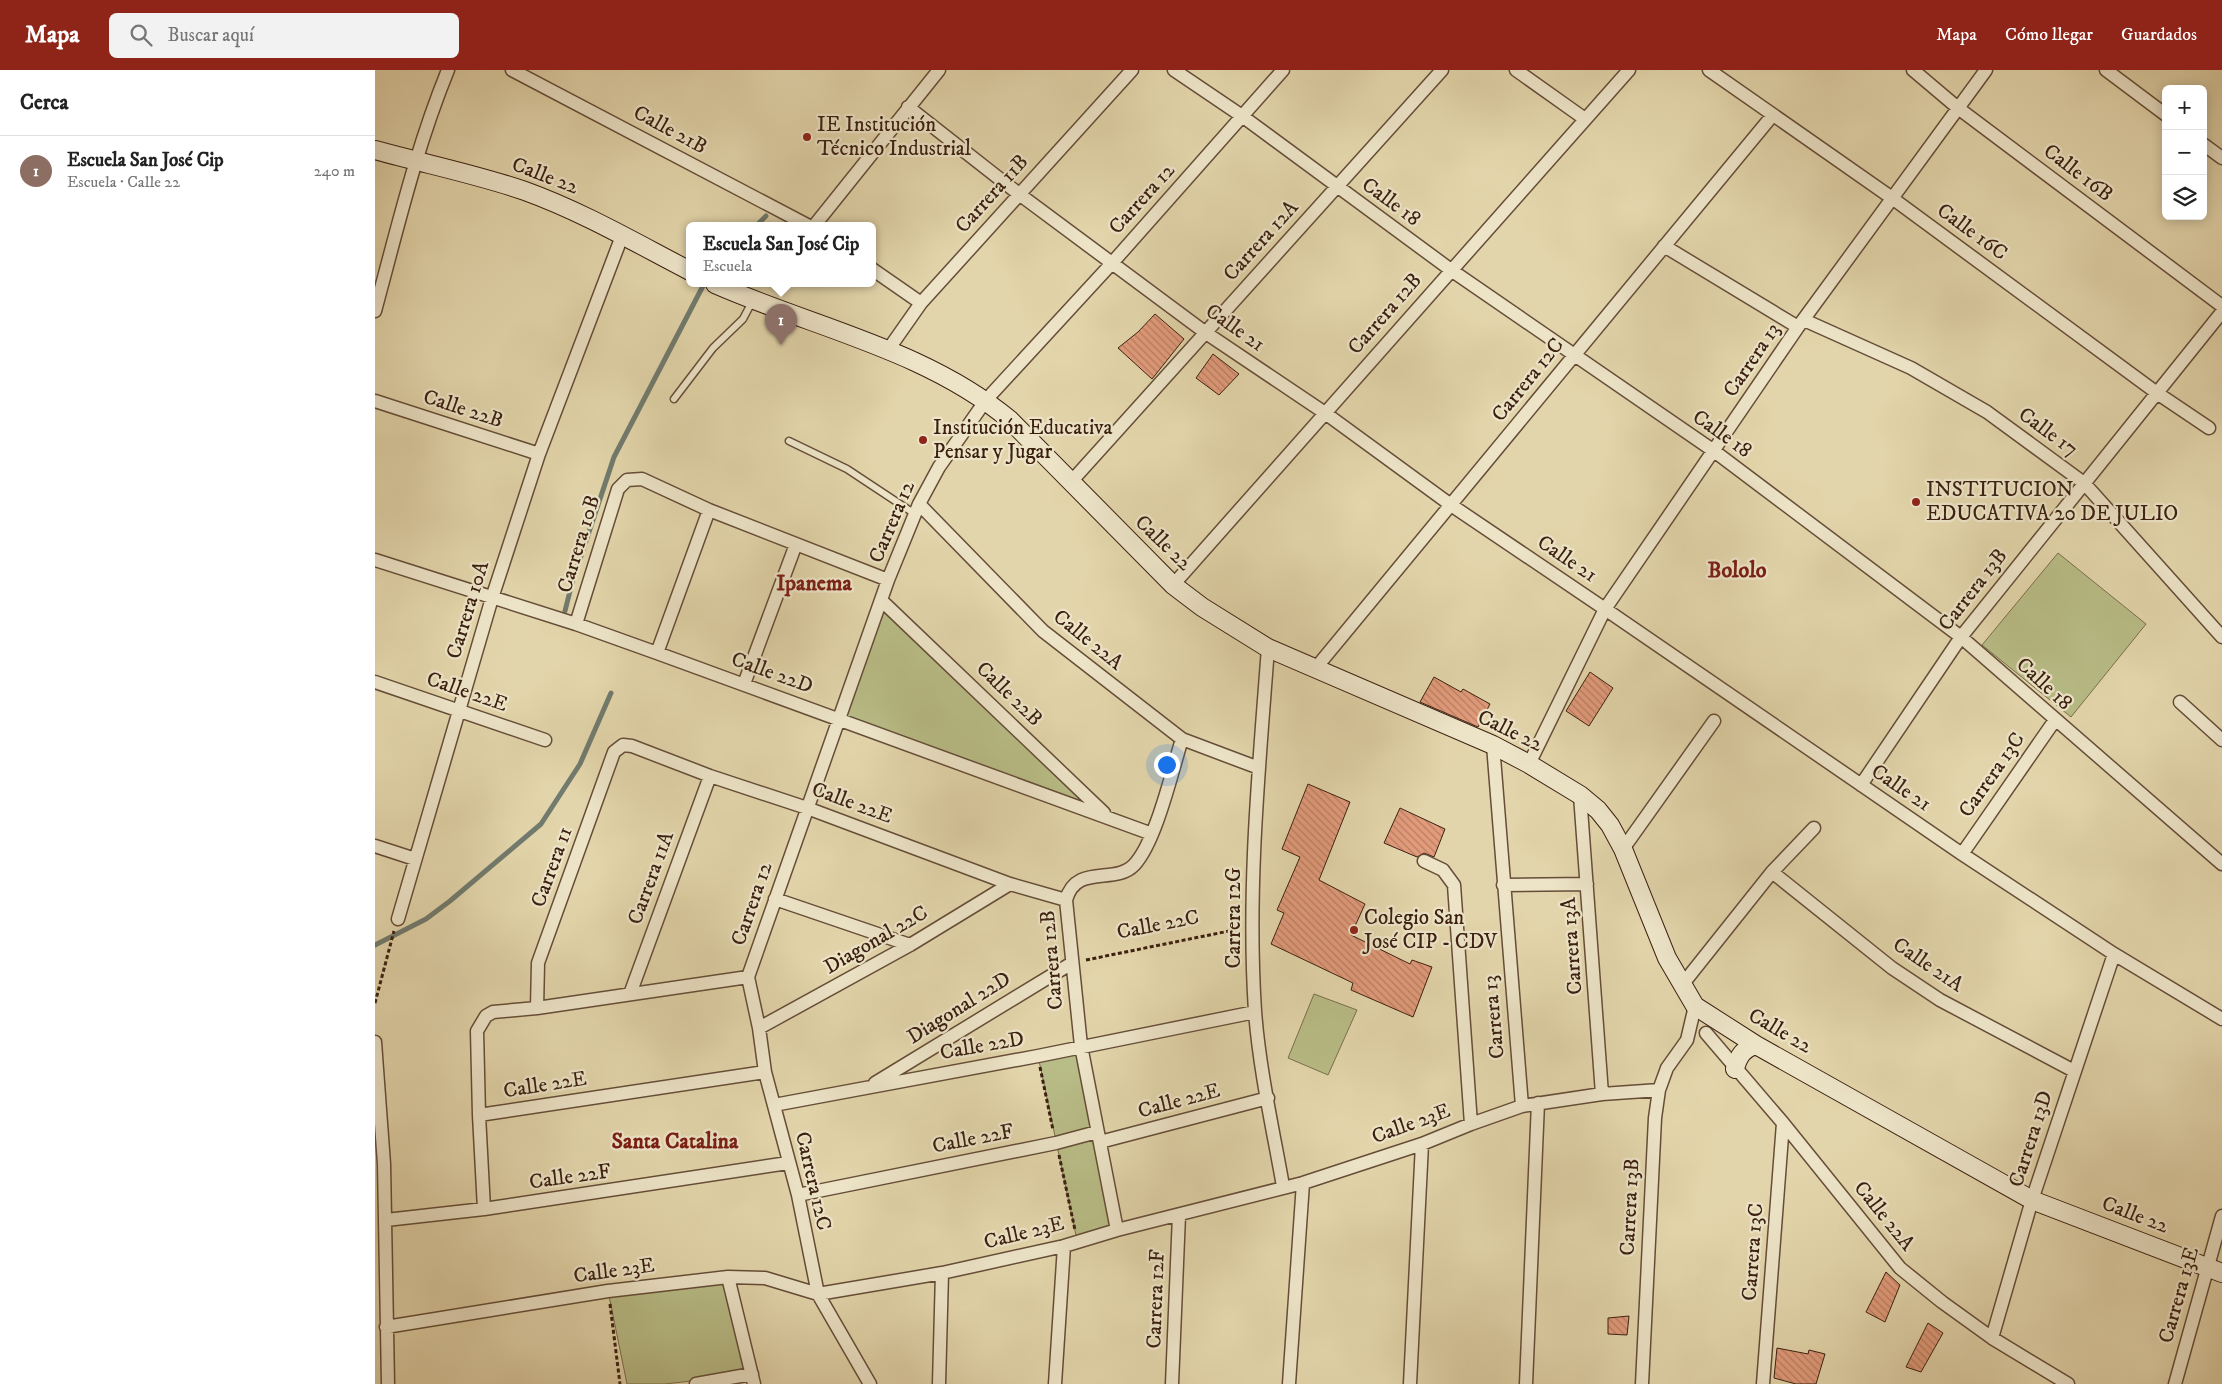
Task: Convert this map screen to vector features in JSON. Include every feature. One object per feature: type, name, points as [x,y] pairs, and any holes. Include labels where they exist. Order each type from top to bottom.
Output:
[{"type":"street","points":[[375,311],[415,161],[448,70]]},
{"type":"street","name":"Calle 21B","points":[[512,70],[801,222]]},
{"type":"street","points":[[817,222],[939,70]]},
{"type":"street","name":"Carrera 11B","points":[[888,350],[921,302],[1132,70]]},
{"type":"street","name":"Calle 18","points":[[1174,70],[1242,116],[1451,270],[1714,452],[1961,637],[2222,864]]},
{"type":"street","name":"Carrera 12","points":[[748,976],[889,580],[917,509],[939,467],[986,400],[1113,262],[1283,70]]},
{"type":"street","name":"Carrera 12A","points":[[1070,483],[1442,70]]},
{"type":"street","points":[[1516,70],[1585,119]]},
{"type":"street","name":"Carrera 12B","points":[[1173,585],[1629,70]]},
{"type":"street","name":"Calle 16C","points":[[1709,70],[1772,116],[1892,198],[2157,393],[2209,428]]},
{"type":"street","name":"Calle 16B","points":[[1913,70],[1958,108],[2222,306]]},
{"type":"street","name":"Carrera 13","points":[[1529,764],[1605,608],[1801,324],[1986,70]]},
{"type":"street","points":[[2106,70],[2162,112]]},
{"type":"street","name":"Calle 21","points":[[909,107],[1019,194],[1206,332],[1325,413],[1451,505],[1605,608],[1962,854],[2114,954],[2222,1019]]},
{"type":"street","name":"Carrera 12C","points":[[1315,670],[1772,116]]},
{"type":"street","points":[[2207,147],[2222,158]]},
{"type":"street","name":"Calle 22","points":[[375,150],[471,174],[526,191],[575,211],[686,269]]},
{"type":"street","name":"Carrera 10A","points":[[398,919],[492,598],[539,454],[622,236]]},
{"type":"street","name":"Calle 17","points":[[1664,246],[1801,324],[1911,368],[1987,412],[2084,484],[2222,637]]},
{"type":"street","points":[[876,272],[921,302]]},
{"type":"street","name":"Calle 22","points":[[724,287],[888,350],[951,378],[986,400],[1010,420],[1070,483],[1173,585],[1203,607],[1268,648],[1315,670],[1493,745],[1580,795],[1598,810],[1623,848],[1667,958],[1695,1006],[1757,1044],[2032,1200],[2215,1270]]},
{"type":"street","name":"Carrera 13B","points":[[1861,785],[1961,637],[2222,312]]},
{"type":"street","name":"Calle 22B","points":[[375,402],[539,454]]},
{"type":"street","name":"Carrera 10B","points":[[576,624],[617,489],[627,480],[642,479],[709,510]]},
{"type":"street","name":"Calle 22A","points":[[917,509],[1043,631],[1182,739],[1259,768]]},
{"type":"street","points":[[657,652],[709,510],[889,580]]},
{"type":"street","points":[[743,684],[796,544]]},
{"type":"street","name":"Calle 22D","points":[[375,560],[657,652],[1152,834]]},
{"type":"street","name":"Calle 22B","points":[[882,601],[1107,816]]},
{"type":"street","name":"Carrera 12G","points":[[1268,648],[1259,768],[1252,927],[1255,1012],[1267,1098],[1283,1186]]},
{"type":"street","name":"Calle 22E","points":[[375,682],[545,740]]},
{"type":"street","points":[[2180,702],[2222,740]]},
{"type":"street","name":"Carrera 13C","points":[[1962,854],[2055,720]]},
{"type":"street","points":[[1623,848],[1714,721]]},
{"type":"street","name":"Carrera 12B","points":[[1117,1230],[1081,1046],[1066,900],[1069,890],[1082,879],[1120,872],[1133,866],[1152,834],[1182,739]]},
{"type":"street","name":"Calle 22E","points":[[623,745],[632,746],[710,776],[807,808],[1010,884],[1066,900]]},
{"type":"street","name":"Carrera 11","points":[[537,1008],[538,963],[614,752],[623,745]]},
{"type":"street","name":"Carrera 13","points":[[1493,745],[1522,1106]]},
{"type":"street","name":"Carrera 11A","points":[[630,994],[710,776]]},
{"type":"street","name":"Carrera 13A","points":[[1580,795],[1603,1094]]},
{"type":"street","points":[[1682,985],[1772,872],[1814,828]]},
{"type":"street","points":[[375,846],[415,858]]},
{"type":"street","points":[[1424,861],[1443,870],[1454,885],[1471,1124]]},
{"type":"street","name":"Calle 21A","points":[[1772,872],[1893,968],[1940,1000],[2074,1071]]},
{"type":"street","name":"Diagonal 22C","points":[[759,1028],[910,945],[1010,884]]},
{"type":"street","points":[[1503,885],[1587,884]]},
{"type":"street","points":[[775,898],[910,945]]},
{"type":"street","name":"Carrera 13D","points":[[1992,1338],[2032,1200],[2114,954]]},
{"type":"street","name":"Diagonal 22D","points":[[868,1087],[1071,963]]},
{"type":"street","points":[[484,1209],[477,1031],[486,1016],[493,1012],[537,1008],[748,976]]},
{"type":"street","name":"Carrera 12C","points":[[748,976],[759,1028],[765,1072],[797,1195],[817,1294],[870,1384]]},
{"type":"street","name":"Carrera 13B","points":[[1642,1384],[1655,1118],[1659,1090],[1667,1068],[1687,1040],[1695,1006]]},
{"type":"street","name":"Calle 22D","points":[[774,1105],[1038,1056],[1255,1012]]},
{"type":"street","points":[[1687,1040],[1724,1024]]},
{"type":"street","name":"Calle 22A","points":[[1706,1033],[1783,1123],[1900,1268],[1942,1302],[1992,1338],[2067,1384]]},
{"type":"street","points":[[375,1042],[379,1163],[386,1220],[380,1260],[386,1327],[381,1348],[388,1384]]},
{"type":"street","points":[[1735,1069],[1737,1060],[1743,1052],[1757,1044]]},
{"type":"street","name":"Calle 22E","points":[[479,1115],[765,1072]]},
{"type":"street","name":"Calle 23E","points":[[386,1327],[608,1291],[728,1277],[765,1278],[817,1294],[942,1273],[1064,1246],[1117,1230],[1303,1182],[1422,1144],[1522,1106],[1603,1094],[1659,1090]]},
{"type":"street","name":"Calle 22E","points":[[1098,1137],[1267,1098]]},
{"type":"street","points":[[1527,1384],[1538,1103]]},
{"type":"street","name":"Carrera 13C","points":[[1763,1384],[1783,1123]]},
{"type":"street","name":"Calle 22F","points":[[797,1195],[1056,1143],[1098,1137]]},
{"type":"street","points":[[1410,1384],[1422,1144]]},
{"type":"street","name":"Calle 22F","points":[[386,1220],[484,1209],[788,1163]]},
{"type":"street","points":[[1289,1384],[1303,1182]]},
{"type":"street","name":"Carrera 12F","points":[[1172,1384],[1179,1215]]},
{"type":"street","name":"Carrera 13E","points":[[2175,1384],[2215,1270],[2222,1216]]},
{"type":"street","points":[[1055,1384],[1064,1246]]},
{"type":"street","points":[[939,1384],[942,1273]]},
{"type":"street","points":[[696,1384],[753,1379],[728,1277]]},
{"type":"lane","points":[[674,399],[713,348],[743,319],[754,299]]},
{"type":"lane","points":[[789,441],[847,469],[917,509]]},
{"type":"path","points":[[375,1003],[398,919]]},
{"type":"path","name":"Calle 22C","points":[[1071,963],[1252,927]]},
{"type":"path","points":[[608,1291],[621,1384]]},
{"type":"green space","points":[[2058,553],[2146,624],[2071,717],[1982,645]]},
{"type":"green space","points":[[882,601],[1107,817],[839,719]]},
{"type":"green space","points":[[1314,994],[1357,1010],[1328,1075],[1288,1058]]},
{"type":"green space","points":[[1081,1046],[1117,1230],[1077,1240],[1038,1056]]},
{"type":"green space","points":[[728,1277],[752,1374],[665,1384],[627,1384],[608,1291]]},
{"type":"building","points":[[1155,314],[1184,339],[1152,379],[1118,348],[1138,332]]},
{"type":"building","points":[[1213,354],[1239,374],[1219,395],[1196,378]]},
{"type":"building","points":[[1590,672],[1613,688],[1589,726],[1566,711]]},
{"type":"building","points":[[1434,677],[1461,692],[1463,689],[1490,704],[1478,727],[1420,702]]},
{"type":"building","points":[[1308,784],[1350,802],[1319,880],[1365,904],[1351,935],[1410,964],[1412,960],[1432,967],[1413,1017],[1351,990],[1353,983],[1271,944],[1284,913],[1277,910],[1300,857],[1282,849]]},
{"type":"building","points":[[1400,808],[1445,829],[1434,857],[1424,853],[1417,857],[1384,843]]},
{"type":"building","points":[[1886,1272],[1900,1285],[1885,1322],[1866,1312]]},
{"type":"building","points":[[1629,1316],[1627,1335],[1608,1334],[1608,1318]]},
{"type":"building","points":[[1928,1323],[1943,1333],[1921,1372],[1906,1367]]},
{"type":"building","points":[[1777,1348],[1808,1354],[1809,1350],[1825,1354],[1816,1384],[1796,1384],[1774,1378]]},
{"type":"waterway","points":[[760,222],[766,216]]},
{"type":"waterway","points":[[565,611],[572,583],[614,457],[702,287]]},
{"type":"waterway","points":[[375,945],[426,919],[541,824],[580,764],[611,693]]},
{"type":"place","name":"IE Institución Técnico Industrial","points":[[807,137]]},
{"type":"place","name":"Escuela San José Cip","points":[[781,345]]},
{"type":"place","name":"Institución Educativa Pensar y Jugar","points":[[923,440]]},
{"type":"place","name":"INSTITUCION EDUCATIVA 20 DE JULIO","points":[[1916,502]]},
{"type":"place","name":"Colegio San José CIP - CDV","points":[[1354,930]]},
{"type":"district","name":"Bololo","points":[[1737,570]]},
{"type":"district","name":"Ipanema","points":[[814,583]]},
{"type":"district","name":"Santa Catalina","points":[[675,1141]]}]
